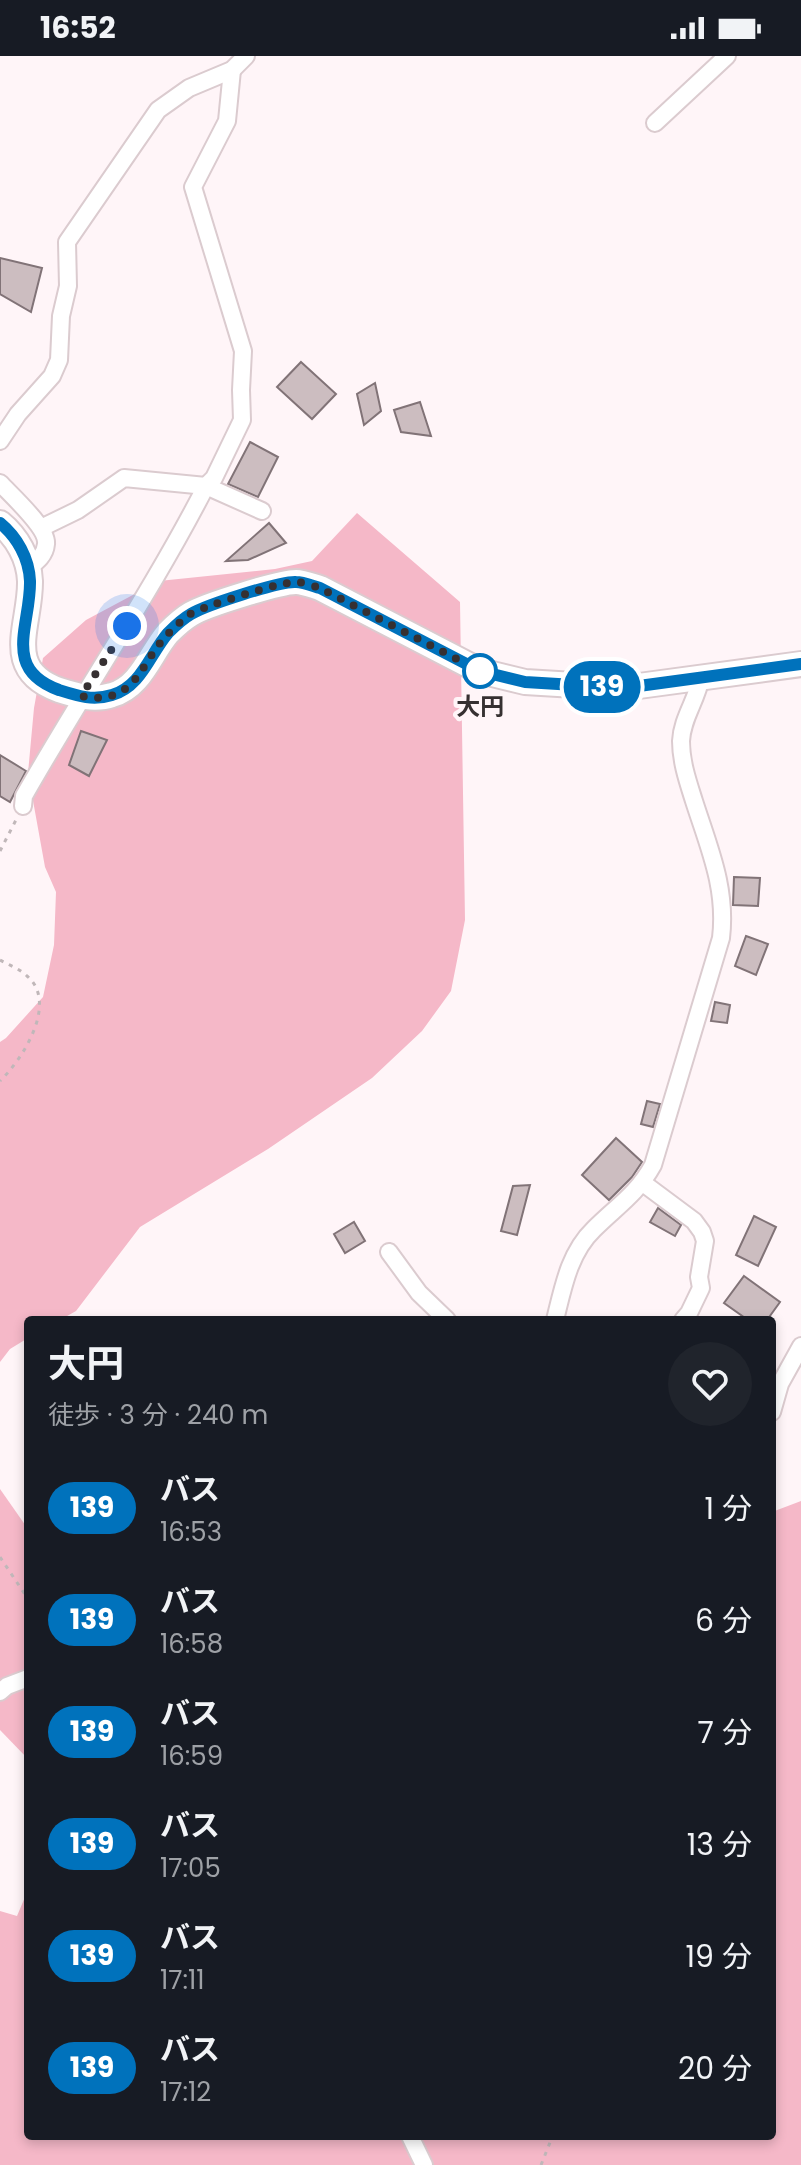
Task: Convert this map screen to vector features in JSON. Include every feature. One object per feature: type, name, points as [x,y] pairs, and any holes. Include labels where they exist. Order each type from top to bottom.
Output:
[{"type":"main road","points":[[0,523],[10,531],[25,555],[30,581],[22,650],[29,670],[47,685],[98,699],[124,692],[169,632],[191,614],[233,598],[296,582],[320,588],[480,671],[525,682],[624,688],[801,664]]},
{"type":"street","points":[[0,441],[18,414],[52,376],[59,360],[61,316],[68,286],[67,242],[158,110],[189,88],[232,70],[246,56]]},
{"type":"street","points":[[655,123],[727,56]]},
{"type":"street","points":[[23,806],[24,796],[81,696],[142,603],[206,486],[214,478],[242,420],[243,351],[193,187],[227,121],[232,70]]},
{"type":"street","points":[[41,528],[78,510],[124,478],[206,486],[262,511]]},
{"type":"street","points":[[0,483],[46,537],[47,547],[40,559],[27,569]]},
{"type":"street","points":[[556,1316],[568,1269],[579,1249],[592,1230],[643,1183],[653,1165],[721,938],[722,891],[684,769],[681,743],[683,724],[699,691],[701,677]]},
{"type":"street","points":[[643,1183],[694,1221],[705,1241],[699,1277],[701,1288],[686,1316]]},
{"type":"street","points":[[389,1252],[419,1293],[443,1316]]},
{"type":"street","points":[[776,1398],[780,1384],[801,1346]]},
{"type":"street","points":[[0,1692],[24,1680]]},
{"type":"street","points":[[412,2140],[424,2165]]},
{"type":"path","points":[[0,851],[23,806]]},
{"type":"path","points":[[0,960],[30,977],[40,998],[37,1024],[24,1052],[0,1081]]},
{"type":"path","points":[[0,1557],[24,1593]]},
{"type":"path","points":[[541,2165],[549,2140]]},
{"type":"shaded area","points":[[357,513],[460,602],[465,920],[451,991],[422,1031],[372,1078],[268,1149],[140,1227],[76,1311],[67,1316],[24,1316],[24,1340],[10,1349],[0,1362],[0,1042],[43,997],[54,945],[56,892],[45,867],[28,773],[34,708],[43,658],[86,620],[159,581],[275,569],[312,561]]},
{"type":"shaded area","points":[[0,1489],[24,1523],[24,1755],[0,1730]]},
{"type":"shaded area","points":[[801,1501],[801,2165],[0,2165],[0,1911],[17,1916],[24,1899],[24,2140],[776,2140],[776,1510]]},
{"type":"building","points":[[0,258],[42,268],[31,312],[0,294]]},
{"type":"building","points":[[301,362],[336,394],[312,419],[277,387]]},
{"type":"building","points":[[375,383],[381,411],[364,425],[357,394]]},
{"type":"building","points":[[420,402],[431,436],[401,432],[394,410]]},
{"type":"building","points":[[250,442],[278,457],[258,497],[228,484]]},
{"type":"building","points":[[269,523],[286,543],[248,560],[226,561]]},
{"type":"building","points":[[81,731],[107,740],[89,776],[69,765]]},
{"type":"building","points":[[0,755],[26,771],[10,802],[0,796]]},
{"type":"building","points":[[734,877],[760,878],[758,906],[733,905]]},
{"type":"building","points":[[746,936],[768,944],[756,975],[735,966]]},
{"type":"building","points":[[715,1002],[730,1005],[727,1023],[711,1021]]},
{"type":"building","points":[[647,1101],[660,1104],[653,1127],[641,1124]]},
{"type":"building","points":[[616,1138],[642,1162],[609,1200],[582,1175]]},
{"type":"building","points":[[530,1185],[517,1235],[501,1231],[513,1186]]},
{"type":"building","points":[[658,1208],[681,1225],[675,1236],[650,1222]]},
{"type":"building","points":[[754,1216],[776,1227],[758,1266],[736,1255]]},
{"type":"building","points":[[354,1222],[365,1241],[345,1253],[334,1234]]},
{"type":"building","points":[[744,1276],[780,1302],[770,1316],[742,1316],[724,1303]]},
{"type":"bus line","name":"139","points":[[0,523],[10,531],[25,555],[30,581],[22,650],[29,670],[47,685],[74,695],[98,699],[124,692],[169,632],[191,614],[233,598],[296,582],[320,588],[480,671],[525,682],[624,688],[801,664]]},
{"type":"place","name":"大円","points":[[480,671]]},
{"type":"route","points":[[127,626],[81,696],[98,699],[124,692],[169,632],[191,614],[233,598],[296,582],[320,588],[480,671]]}]
